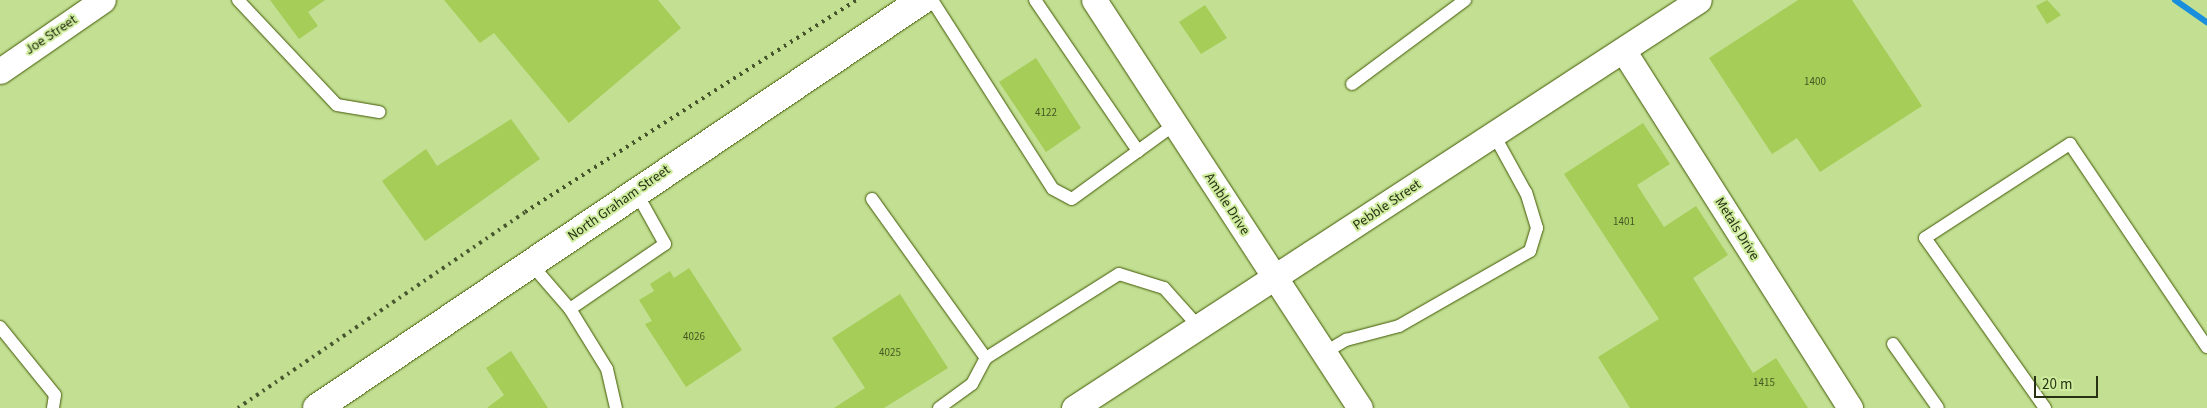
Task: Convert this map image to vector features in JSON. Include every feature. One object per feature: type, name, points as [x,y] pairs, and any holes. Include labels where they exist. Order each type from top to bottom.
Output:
[{"type":"main road","name":"North Graham Street","points":[[317,408],[922,0]]},
{"type":"street","name":"Joe Street","points":[[0,71],[103,0]]},
{"type":"street","name":"Amble Drive","points":[[1094,0],[1360,408]]},
{"type":"street","name":"Pebble Street","points":[[1074,408],[1698,0]]},
{"type":"street","name":"Metals Drive","points":[[1624,50],[1850,408]]},
{"type":"lane","points":[[238,0],[337,105],[380,112]]},
{"type":"lane","points":[[932,0],[1053,189],[1072,198],[1174,125]]},
{"type":"lane","points":[[1035,0],[1138,151]]},
{"type":"lane","points":[[1352,84],[1465,0]]},
{"type":"lane","points":[[1324,353],[1346,340],[1400,326],[1530,250],[1537,228],[1526,193],[1493,133]]},
{"type":"lane","points":[[2045,408],[1926,238],[2070,144],[2207,347]]},
{"type":"lane","points":[[570,309],[665,244],[636,192]]},
{"type":"lane","points":[[872,199],[986,358]]},
{"type":"lane","points":[[531,264],[570,309],[608,369],[616,408]]},
{"type":"lane","points":[[939,408],[972,384],[986,358],[1119,274],[1164,288],[1198,326]]},
{"type":"lane","points":[[0,327],[55,395],[53,408]]},
{"type":"lane","points":[[1893,344],[1938,408]]},
{"type":"building","points":[[270,0],[325,0],[308,12],[318,26],[299,39]]},
{"type":"building","points":[[444,0],[658,0],[681,28],[569,123],[494,33],[480,43]]},
{"type":"building","points":[[1798,0],[1852,0],[1922,106],[1820,172],[1797,138],[1772,154],[1709,58]]},
{"type":"building","points":[[2047,0],[2061,15],[2047,24],[2036,6]]},
{"type":"building","points":[[1205,5],[1227,38],[1201,54],[1179,22]]},
{"type":"building","points":[[1036,58],[1081,128],[1046,152],[999,82]]},
{"type":"building","points":[[511,119],[540,159],[425,241],[382,181],[426,149],[437,166]]},
{"type":"building","points":[[1643,123],[1670,164],[1637,185],[1664,227],[1696,206],[1728,255],[1693,278],[1753,373],[1776,358],[1808,408],[1630,408],[1598,357],[1659,319],[1564,174]]},
{"type":"building","points":[[689,268],[742,350],[686,387],[645,324],[652,321],[639,300],[654,291],[650,284],[670,271],[674,278]]},
{"type":"building","points":[[900,294],[948,368],[884,408],[834,408],[865,388],[832,338]]},
{"type":"building","points":[[511,351],[548,408],[487,408],[504,395],[486,368]]},
{"type":"waterway","points":[[2175,0],[2207,22]]},
{"type":"railway","points":[[238,408],[525,212],[857,0]]}]
